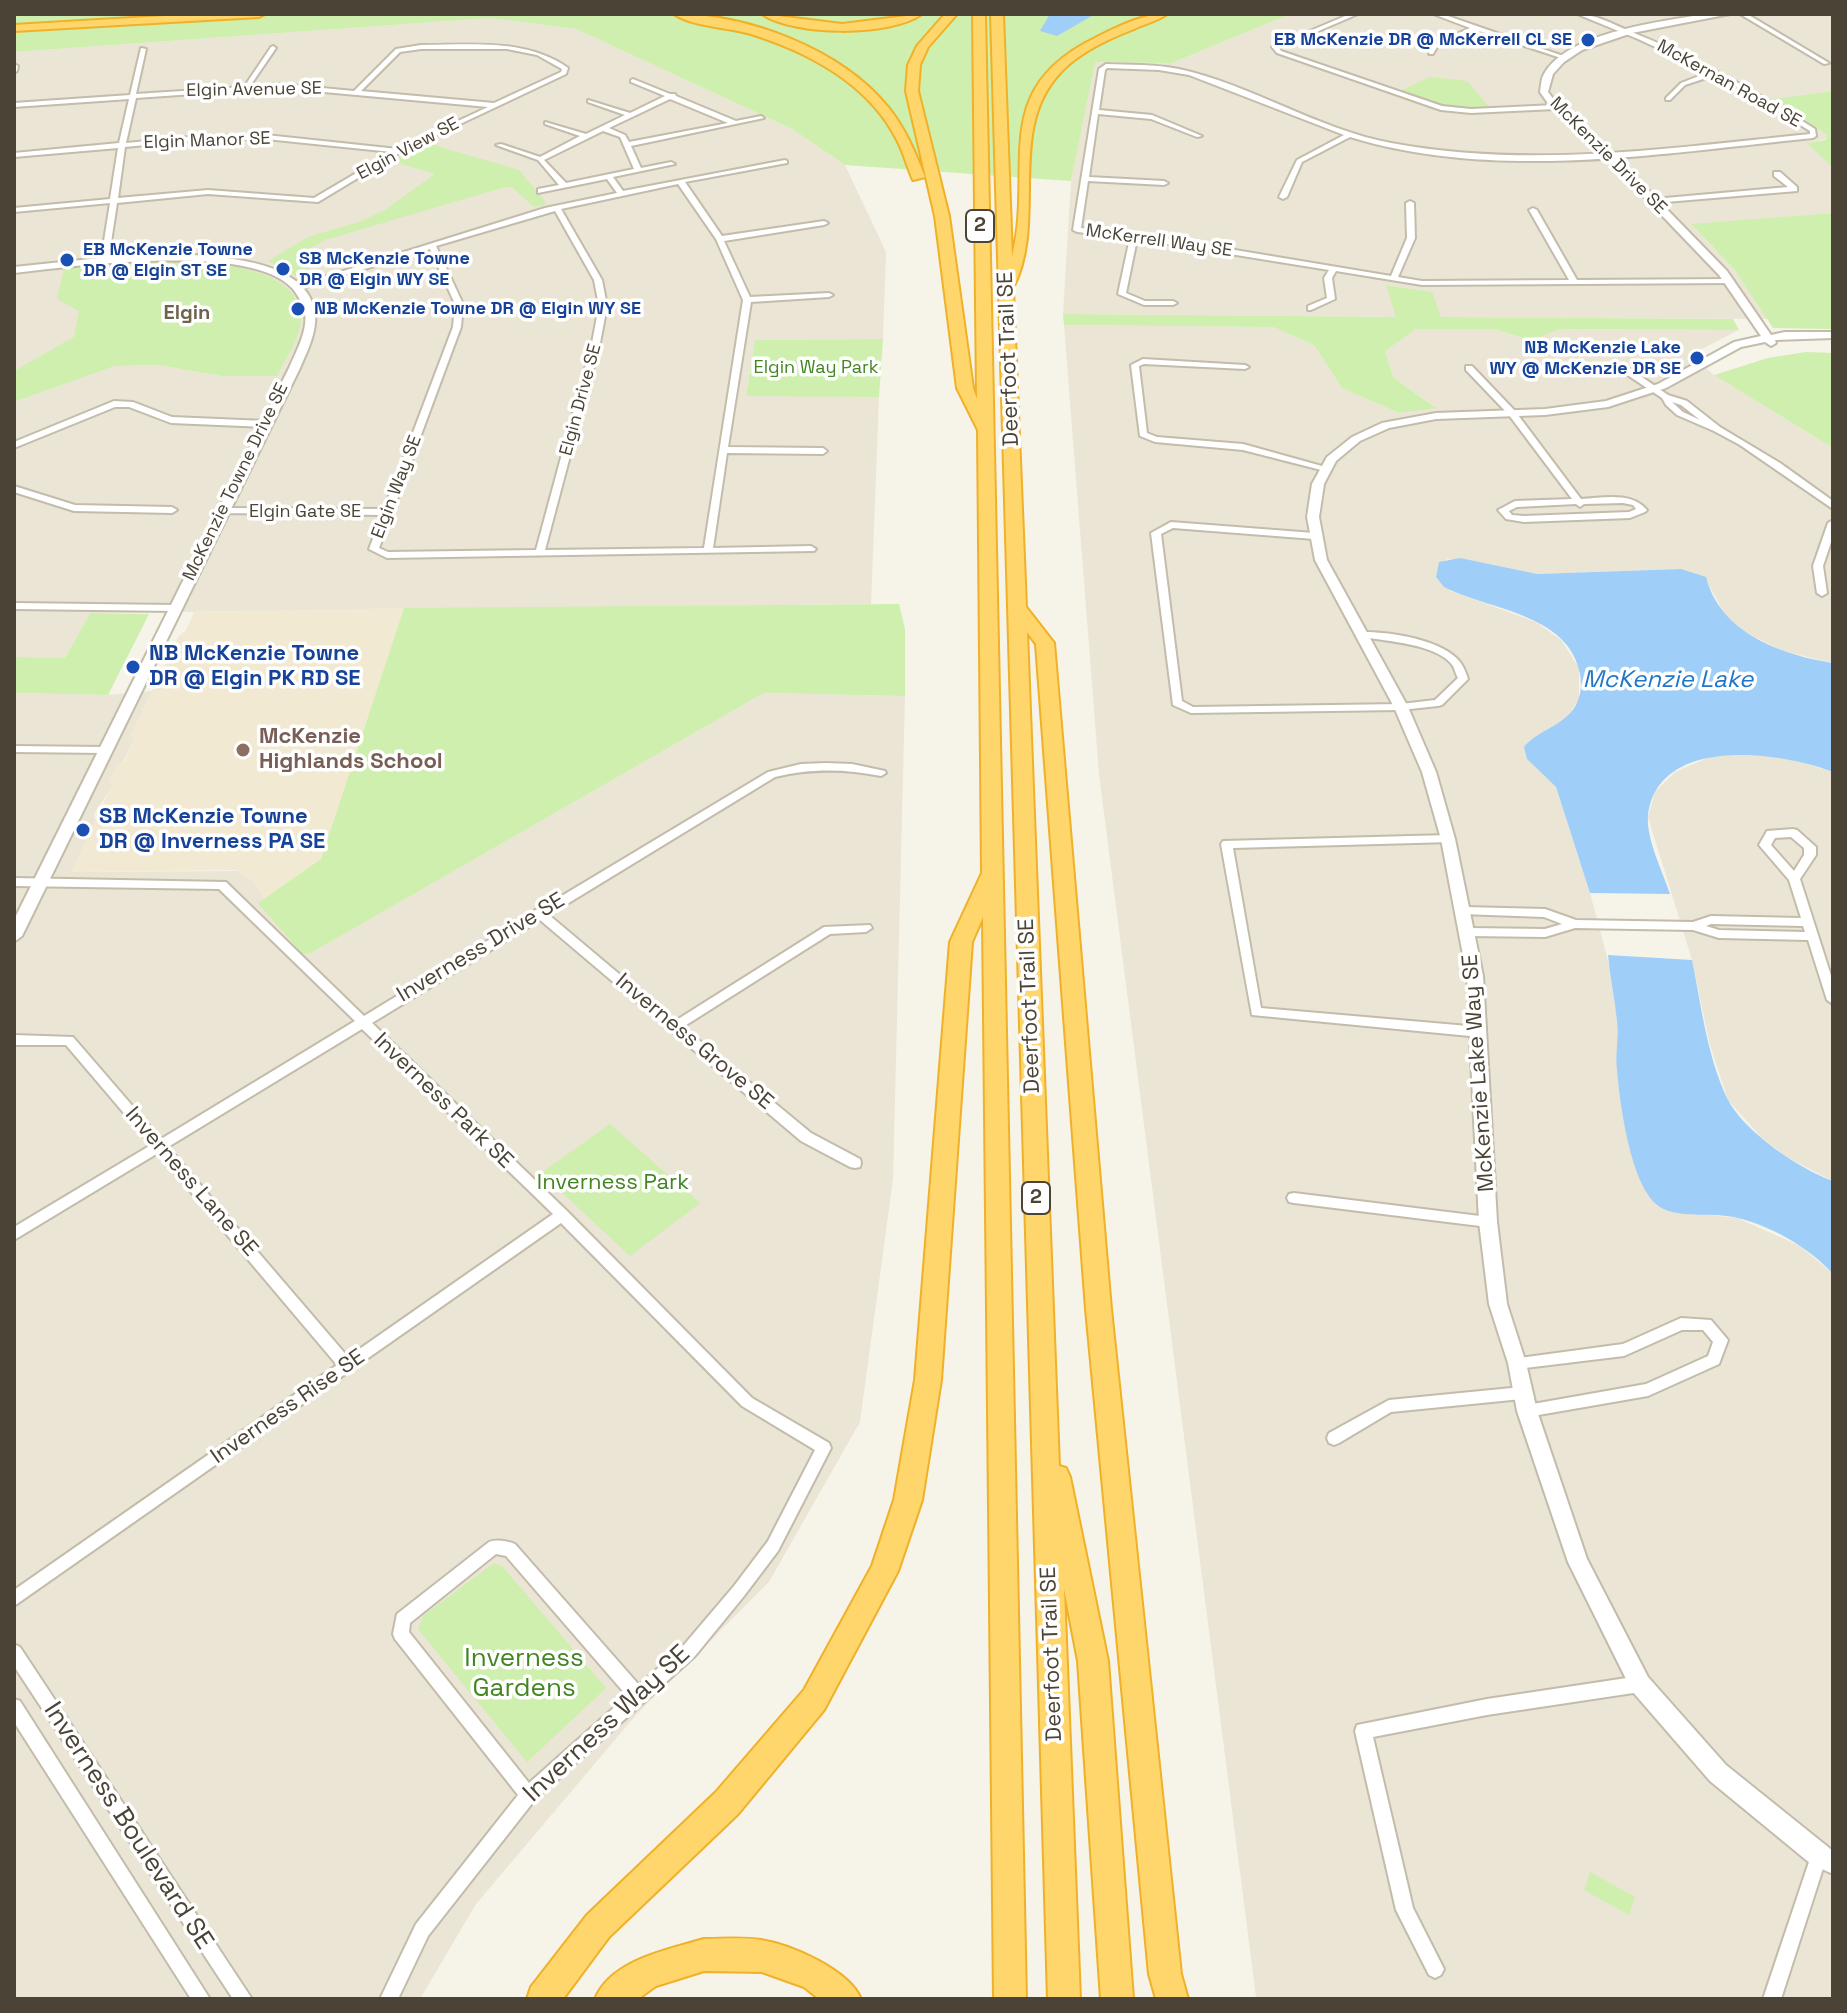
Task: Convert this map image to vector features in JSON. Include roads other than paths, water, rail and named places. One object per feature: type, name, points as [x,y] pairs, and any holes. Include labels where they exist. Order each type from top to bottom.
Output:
[{"type":"highway","points":[[14,26],[155,14]]},
{"type":"highway","points":[[14,26],[259,14]]},
{"type":"highway","points":[[680,14],[745,29],[802,49],[878,99],[898,125],[911,152],[941,261],[951,269]]},
{"type":"highway","points":[[768,14],[803,23],[843,25],[876,24],[916,14]]},
{"type":"highway","points":[[951,14],[923,46],[914,65],[912,91],[942,216],[965,388],[986,438]]},
{"type":"highway","name":"Deerfoot Trail SE","points":[[979,14],[1010,1999]]},
{"type":"highway","name":"Deerfoot Trail SE","points":[[997,14],[1064,1999]]},
{"type":"highway","points":[[1007,287],[1022,259],[1026,131],[1039,91],[1064,62],[1082,48],[1161,14]]},
{"type":"highway","points":[[1017,608],[1045,643],[1066,958],[1117,1527],[1165,1974],[1172,1999]]},
{"type":"highway","points":[[543,1999],[598,1926],[727,1803],[814,1700],[884,1571],[908,1500],[928,1380],[961,942],[992,870]]},
{"type":"highway","points":[[1043,1411],[1093,1661],[1117,1999]]},
{"type":"highway","points":[[611,1999],[647,1972],[704,1955],[762,1956],[814,1975],[845,1999]]},
{"type":"street","points":[[1355,14],[1275,47],[1279,52],[1441,108],[1471,111],[1555,107]]},
{"type":"street","points":[[1436,14],[1566,58],[1626,31],[1726,14]]},
{"type":"street","name":"McKernan Road SE","points":[[1580,14],[1626,31],[1714,73],[1813,130],[1813,136],[1608,154]]},
{"type":"street","points":[[1743,14],[1826,63]]},
{"type":"street","points":[[1431,53],[1435,46],[1476,27]]},
{"type":"street","name":"Elgin View SE","points":[[14,210],[208,192],[315,200],[399,151],[564,73],[565,68],[539,54],[507,47],[421,47],[398,50],[357,91]]},
{"type":"street","points":[[247,86],[273,48]]},
{"type":"street","points":[[105,260],[122,145],[143,49]]},
{"type":"street","name":"McKenzie Drive SE","points":[[1566,58],[1550,71],[1544,92],[1555,107],[1608,154],[1730,281],[1769,342]]},
{"type":"street","name":"McKerrell Way SE","points":[[1608,154],[1499,159],[1435,154],[1348,135],[1190,73],[1156,67],[1102,69],[1077,230],[1444,284],[1730,281]]},
{"type":"street","points":[[1668,99],[1683,84],[1714,73]]},
{"type":"street","points":[[633,81],[735,123]]},
{"type":"street","name":"Elgin Avenue SE","points":[[14,105],[247,86],[357,91],[493,105]]},
{"type":"street","points":[[540,159],[673,95]]},
{"type":"street","points":[[590,101],[631,115]]},
{"type":"street","points":[[1095,112],[1152,117],[1199,136]]},
{"type":"street","points":[[627,145],[761,118]]},
{"type":"street","points":[[547,123],[586,136]]},
{"type":"street","points":[[603,128],[623,136],[638,170]]},
{"type":"street","points":[[1283,197],[1299,161],[1348,135]]},
{"type":"street","name":"Elgin Manor SE","points":[[14,155],[266,137],[399,151]]},
{"type":"street","points":[[499,145],[540,159],[564,186]]},
{"type":"street","points":[[14,270],[105,260],[199,256],[263,268],[296,287],[557,208],[785,162]]},
{"type":"street","points":[[541,191],[671,164]]},
{"type":"street","points":[[1654,201],[1794,189],[1777,174]]},
{"type":"street","points":[[609,176],[621,193]]},
{"type":"street","points":[[1085,179],[1164,183]]},
{"type":"street","points":[[680,181],[720,239],[747,300],[708,549]]},
{"type":"street","points":[[1394,278],[1411,238],[1410,203]]},
{"type":"street","name":"Elgin Drive SE","points":[[540,552],[603,306],[598,280],[557,208]]},
{"type":"street","points":[[1533,210],[1575,283]]},
{"type":"street","points":[[720,239],[824,223]]},
{"type":"street","points":[[1134,238],[1122,294],[1144,303],[1173,303]]},
{"type":"street","name":"Elgin Way SE","points":[[432,245],[459,304],[457,327],[374,549],[387,555],[811,549]]},
{"type":"street","points":[[1311,308],[1331,299],[1328,278],[1334,268]]},
{"type":"street","name":"McKenzie Towne Drive SE","points":[[14,936],[266,424],[310,326],[311,310],[296,287]]},
{"type":"street","points":[[747,300],[829,295]]},
{"type":"street","points":[[1245,367],[1143,361],[1135,365],[1143,434],[1155,439],[1251,448],[1325,468],[1352,441],[1386,425],[1436,416],[1588,407],[1659,393],[1707,362],[1769,342],[1833,335]]},
{"type":"street","points":[[1769,342],[1833,344]]},
{"type":"street","points":[[1469,368],[1512,413],[1589,517]]},
{"type":"street","points":[[1626,370],[1659,393],[1669,405],[1692,420],[1717,429],[1833,506]]},
{"type":"street","points":[[14,445],[114,404],[130,404],[171,420],[266,424]]},
{"type":"street","points":[[724,450],[823,451]]},
{"type":"street","name":"McKenzie Lake Way SE","points":[[1325,468],[1315,495],[1314,536],[1325,569],[1365,635],[1429,772],[1465,911],[1480,1032],[1488,1222],[1498,1304],[1517,1363],[1527,1411],[1578,1562],[1640,1684],[1718,1773],[1826,1860]]},
{"type":"street","points":[[14,489],[74,508],[172,510]]},
{"type":"street","points":[[1627,500],[1642,510],[1630,515],[1589,517],[1519,519],[1509,517],[1503,510],[1511,505],[1627,500]]},
{"type":"street","name":"Elgin Gate SE","points":[[222,511],[388,512]]},
{"type":"street","points":[[1822,593],[1818,566],[1833,523]]},
{"type":"street","points":[[1314,536],[1171,525],[1156,533],[1177,703],[1191,710],[1401,707],[1438,703],[1463,679],[1455,662],[1389,634],[1365,635]]},
{"type":"street","points":[[14,606],[175,608]]},
{"type":"street","points":[[14,749],[105,750]]},
{"type":"street","name":"Inverness Drive SE","points":[[14,1234],[360,1021],[772,774],[810,764],[844,765],[881,773]]},
{"type":"street","points":[[1794,879],[1810,855],[1810,847],[1793,833],[1771,834],[1765,845],[1794,879],[1833,1000]]},
{"type":"street","points":[[1448,839],[1227,844],[1256,1012],[1480,1032]]},
{"type":"street","name":"Inverness Park SE","points":[[14,882],[222,885],[562,1215],[747,1402],[824,1448]]},
{"type":"street","points":[[1465,911],[1545,913],[1575,924]]},
{"type":"street","name":"Inverness Grove SE","points":[[539,913],[806,1137],[855,1163]]},
{"type":"street","points":[[1693,926],[1711,920],[1806,922]]},
{"type":"street","points":[[1469,932],[1545,933],[1575,924],[1693,926],[1714,933],[1811,936]]},
{"type":"street","points":[[676,1026],[828,930],[866,928]]},
{"type":"street","name":"Inverness Lane SE","points":[[14,1040],[69,1040],[284,1288],[347,1366]]},
{"type":"street","points":[[1294,1198],[1488,1222]]},
{"type":"street","name":"Inverness Rise SE","points":[[14,1599],[562,1215]]},
{"type":"street","points":[[1517,1363],[1624,1350],[1681,1324],[1706,1324],[1721,1340],[1714,1360],[1648,1390],[1527,1411]]},
{"type":"street","points":[[1334,1438],[1389,1406],[1522,1393]]},
{"type":"street","name":"Inverness Way SE","points":[[389,1999],[422,1930],[528,1795],[689,1651],[739,1591],[773,1546],[824,1448]]},
{"type":"street","points":[[528,1795],[401,1634],[403,1619],[494,1547],[510,1549],[637,1695]]},
{"type":"street","name":"Inverness Boulevard SE","points":[[14,1652],[243,1999]]},
{"type":"street","points":[[1435,1969],[1405,1910],[1363,1731],[1487,1707],[1640,1684]]},
{"type":"street","name":"Inverness Boulevard SE","points":[[14,1707],[201,1999]]},
{"type":"street","points":[[1772,1999],[1826,1860]]},
{"type":"water","points":[[1050,14],[1095,14],[1057,36],[1040,31]]},
{"type":"water","name":"McKenzie Lake","points":[[1460,558],[1537,574],[1681,569],[1706,577],[1713,596],[1739,627],[1774,647],[1833,663],[1833,772],[1753,755],[1696,761],[1673,772],[1656,790],[1648,816],[1652,845],[1670,894],[1590,893],[1556,787],[1527,759],[1524,747],[1564,718],[1576,705],[1581,682],[1573,654],[1560,638],[1544,626],[1444,587],[1436,577],[1439,562]]},
{"type":"water","points":[[1608,955],[1692,960],[1714,1065],[1735,1111],[1773,1147],[1804,1168],[1833,1181],[1833,1274],[1800,1246],[1774,1231],[1733,1217],[1672,1212],[1656,1204],[1647,1193],[1633,1160],[1618,1085],[1618,1034]]},
{"type":"place","name":"EB McKenzie DR @ McKerrell CL SE","points":[[1588,40]]},
{"type":"place","name":"EB McKenzie Towne DR @ Elgin ST SE","points":[[67,260]]},
{"type":"place","name":"SB McKenzie Towne DR @ Elgin WY SE","points":[[283,269]]},
{"type":"place","name":"NB McKenzie Towne DR @ Elgin WY SE","points":[[298,309]]},
{"type":"place","name":"NB McKenzie Lake WY @ McKenzie DR SE","points":[[1697,358]]},
{"type":"place","name":"NB McKenzie Towne DR @ Elgin PK RD SE","points":[[133,667]]},
{"type":"place","name":"McKenzie Highlands School","points":[[243,750]]},
{"type":"place","name":"SB McKenzie Towne DR @ Inverness PA SE","points":[[83,830]]},
{"type":"district","name":"Elgin","points":[[187,314]]},
{"type":"park label","name":"Elgin Way Park","points":[[816,368]]},
{"type":"park label","name":"Inverness Park","points":[[613,1183]]},
{"type":"park label","name":"Inverness Gardens","points":[[524,1674]]}]
